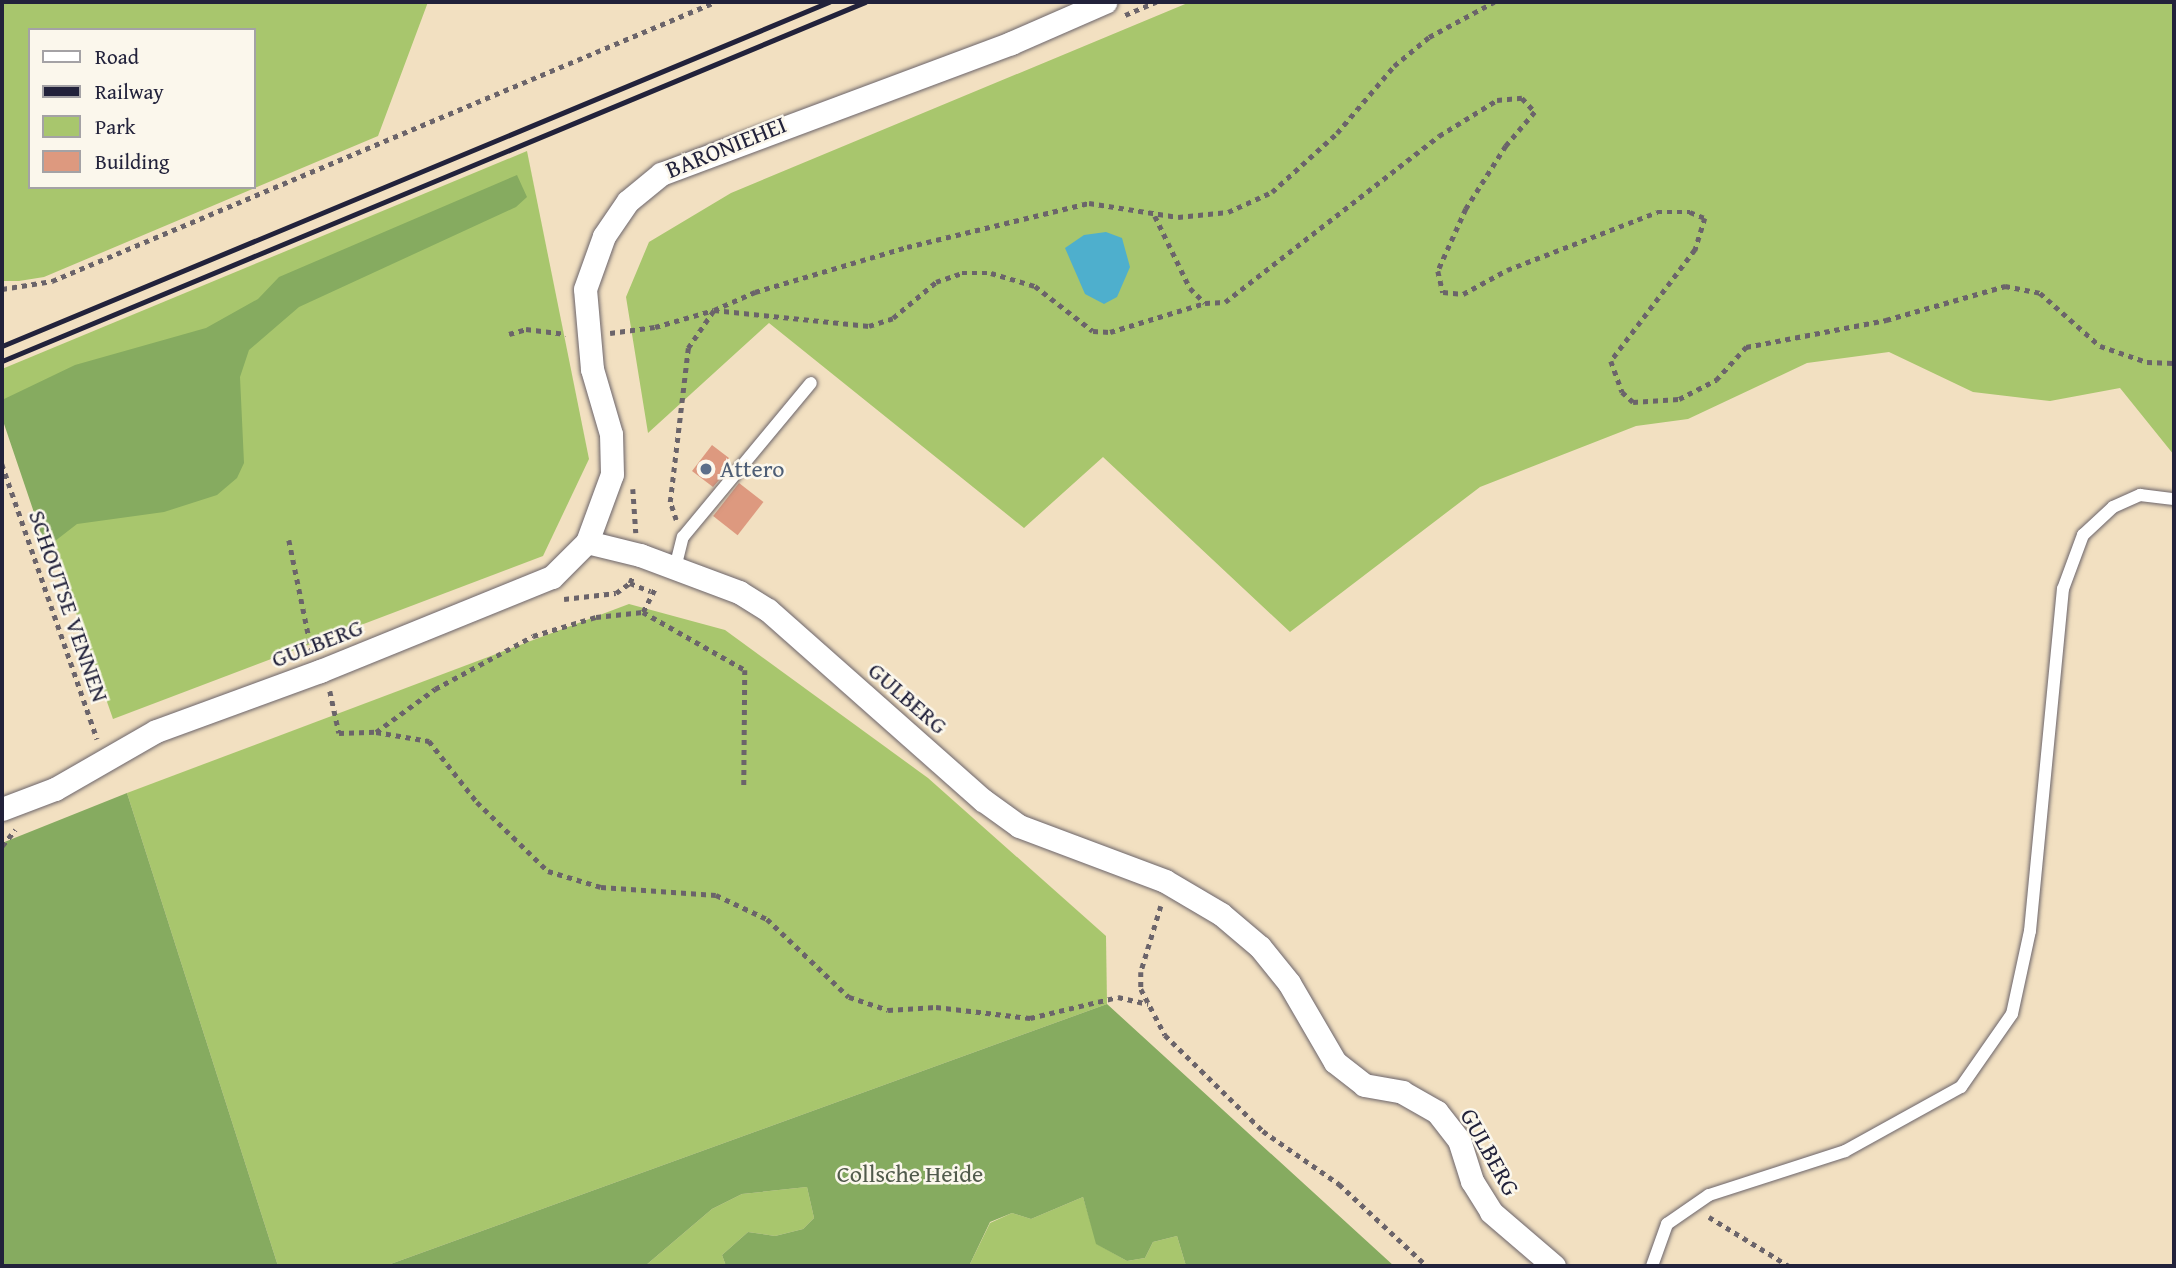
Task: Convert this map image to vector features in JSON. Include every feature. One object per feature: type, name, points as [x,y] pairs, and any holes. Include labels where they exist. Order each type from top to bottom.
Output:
[{"type":"street","name":"BARONIEHEI","points":[[587,542],[612,474],[611,434],[587,335],[584,289],[604,236],[628,201],[661,174],[1011,43],[1112,9]]},
{"type":"street","name":"GULBERG","points":[[2,808],[55,789],[156,731],[320,671],[552,577],[587,542],[640,555],[739,592],[768,610],[983,800],[1019,826],[1165,881],[1221,914],[1260,947],[1289,982],[1335,1062],[1364,1085],[1402,1092],[1437,1112],[1459,1140],[1472,1181],[1491,1212],[1554,1266]]},
{"type":"lane","points":[[675,568],[683,537],[811,383]]},
{"type":"lane","points":[[1652,1266],[1667,1224],[1709,1195],[1845,1151],[1961,1087],[2012,1014],[2030,931],[2063,589],[2083,535],[2113,508],[2140,495],[2174,499]]},
{"type":"path","points":[[2,289],[52,281],[715,2]]},
{"type":"path","points":[[1112,9],[1156,2]]},
{"type":"path","points":[[509,334],[526,329],[587,335],[654,327],[714,310],[755,292],[907,247],[1088,203],[1155,216],[1228,212],[1272,192],[1337,133],[1403,59],[1429,37],[1494,2]]},
{"type":"path","points":[[714,310],[869,326],[893,318],[936,282],[962,273],[991,273],[1035,286],[1093,331],[1110,332],[1205,303],[1224,302],[1243,290],[1439,136],[1497,100],[1522,98],[1535,112],[1506,146],[1466,209],[1438,271],[1443,292],[1463,294],[1507,270],[1657,212],[1690,212],[1705,218],[1695,250],[1611,361],[1622,392],[1633,402],[1679,399],[1716,380],[1746,347],[1886,320],[2005,286],[2025,286],[2049,298],[2100,346],[2147,362],[2174,363]]},
{"type":"path","points":[[1155,216],[1190,288],[1205,303]]},
{"type":"path","points":[[683,537],[670,502],[688,348],[714,310]]},
{"type":"path","points":[[610,321],[611,343]]},
{"type":"path","name":"SCHOUTSE VENNEN","points":[[2,464],[104,759]]},
{"type":"path","points":[[635,478],[631,501],[640,555]]},
{"type":"path","points":[[289,540],[310,648],[330,690],[339,733],[376,732],[429,741],[477,802],[548,871],[601,887],[716,895],[766,919],[849,997],[888,1010],[936,1007],[1030,1018],[1118,997],[1148,1004]]},
{"type":"path","points":[[630,583],[650,591]]},
{"type":"path","points":[[376,732],[435,689],[533,636],[596,617],[643,612],[746,670],[744,787]]},
{"type":"path","points":[[2,846],[15,829]]},
{"type":"path","points":[[1165,881],[1157,926],[1141,972],[1141,989],[1166,1035],[1263,1131],[1339,1184],[1427,1266]]},
{"type":"path","points":[[1688,1209],[1727,1224],[1789,1266]]},
{"type":"green space","points":[[2,2],[428,2],[378,136],[256,188],[256,28],[28,28],[28,189],[252,189],[44,277],[2,281]]},
{"type":"green space","points":[[1190,2],[2174,2],[2174,455],[2120,388],[2050,401],[1973,392],[1889,352],[1807,363],[1688,419],[1636,426],[1480,487],[1290,632],[1103,457],[1024,528],[769,323],[648,433],[626,297],[649,242],[731,193]]},
{"type":"green space","points":[[527,151],[589,459],[543,556],[113,719],[2,400],[2,369]]},
{"type":"green space","points":[[517,175],[527,197],[516,207],[299,307],[249,350],[240,377],[244,463],[237,478],[217,495],[164,512],[77,524],[46,548],[2,418],[2,400],[75,365],[206,328],[258,299],[279,277]]},
{"type":"green space","points":[[629,604],[725,630],[928,778],[1106,936],[1107,1004],[385,1266],[278,1266],[127,793]]},
{"type":"green space","points":[[127,793],[278,1266],[2,1266],[2,843]]},
{"type":"green space","name":"Collsche Heide","points":[[1107,1004],[1394,1266],[1186,1266],[1177,1236],[1153,1242],[1145,1258],[1127,1261],[1096,1244],[1083,1197],[1031,1219],[1012,1213],[990,1222],[969,1266],[726,1266],[722,1255],[748,1232],[775,1236],[803,1229],[814,1218],[807,1187],[742,1194],[712,1209],[645,1266],[385,1266]]},
{"type":"green space","points":[[807,1187],[814,1218],[803,1229],[775,1236],[748,1232],[722,1255],[726,1266],[645,1266],[712,1209],[742,1194]]},
{"type":"green space","points":[[1083,1197],[1097,1244],[1127,1261],[1145,1258],[1153,1242],[1177,1236],[1186,1266],[969,1266],[990,1223],[1012,1213],[1031,1219]]},
{"type":"water","points":[[1106,232],[1122,238],[1130,267],[1117,297],[1104,304],[1085,294],[1065,248],[1084,235]]},
{"type":"building","points":[[712,445],[729,458],[721,468],[726,472],[713,487],[692,471]]},
{"type":"building","points":[[739,483],[763,502],[738,535],[713,516]]},
{"type":"railway","points":[[2,346],[829,2]]},
{"type":"railway","points":[[2,361],[865,2]]},
{"type":"place","name":"Attero","points":[[706,469]]}]
